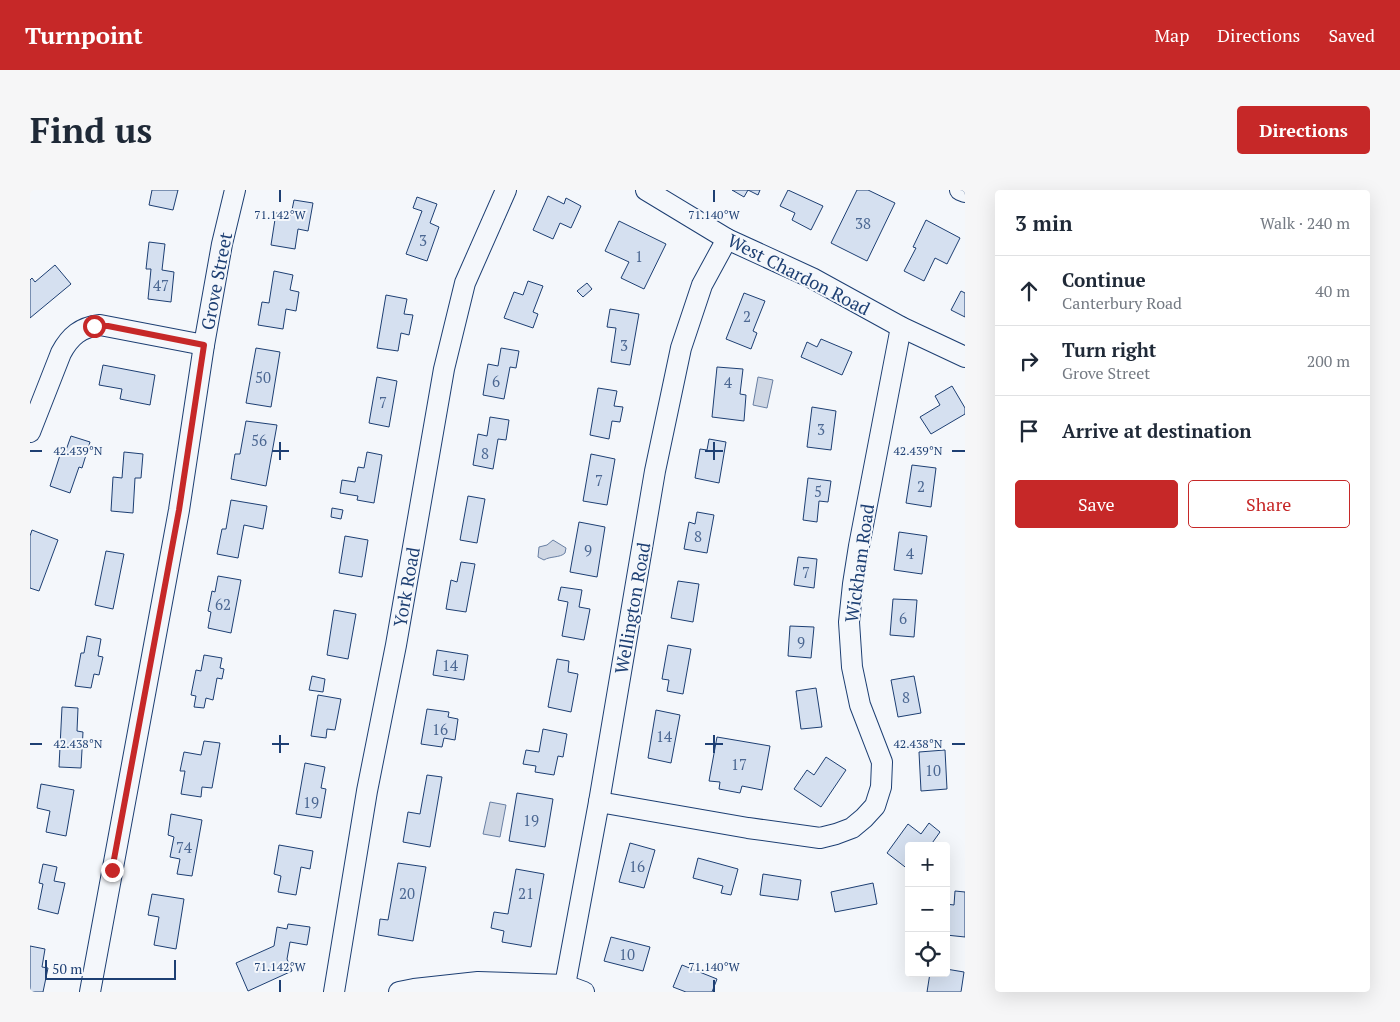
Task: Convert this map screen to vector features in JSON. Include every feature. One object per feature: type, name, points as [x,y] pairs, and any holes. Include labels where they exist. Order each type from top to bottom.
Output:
[{"type":"street","name":"Grove Street","points":[[90,992],[179,510],[204,345],[222,244],[235,190]]},
{"type":"street","name":"York Road","points":[[334,992],[367,791],[408,578],[444,369],[464,283],[506,190]]},
{"type":"street","name":"West Chardon Road","points":[[646,190],[728,239],[812,278],[901,327],[965,357]]},
{"type":"street","points":[[960,190],[965,192]]},
{"type":"street","name":"Wellington Road","points":[[564,985],[599,802],[655,471],[681,348],[702,285],[728,239]]},
{"type":"street","points":[[30,432],[61,353],[72,336],[79,331],[100,325],[204,345]]},
{"type":"street","name":"Wickham Road","points":[[599,802],[748,828],[820,838],[852,828],[875,806],[881,788],[882,762],[860,705],[852,667],[849,622],[859,546],[901,327]]},
{"type":"street","points":[[399,992],[478,982],[564,985],[584,992]]},
{"type":"shaded area","points":[[758,377],[773,380],[767,408],[753,405]]},
{"type":"shaded area","points":[[553,540],[566,548],[565,553],[544,560],[538,557],[539,547],[547,545]]},
{"type":"shaded area","points":[[490,802],[506,805],[500,837],[483,834]]},
{"type":"building","points":[[152,190],[178,190],[173,210],[149,205]]},
{"type":"building","points":[[732,190],[748,190],[744,197]]},
{"type":"building","points":[[748,190],[760,190],[758,195]]},
{"type":"building","points":[[788,190],[823,206],[811,230],[792,220],[795,213],[780,206]]},
{"type":"building","points":[[857,190],[868,190],[895,203],[867,261],[831,243]]},
{"type":"building","points":[[548,196],[564,204],[566,198],[581,206],[571,228],[560,223],[553,239],[533,230]]},
{"type":"building","points":[[417,197],[437,204],[430,223],[439,227],[427,261],[406,254],[422,211],[413,208]]},
{"type":"building","points":[[294,200],[313,203],[308,231],[298,229],[295,249],[271,245],[276,213],[291,215]]},
{"type":"building","points":[[926,220],[960,238],[947,264],[935,258],[924,281],[904,271],[916,248],[913,247]]},
{"type":"building","points":[[619,221],[666,244],[644,289],[621,278],[629,262],[605,251]]},
{"type":"building","points":[[149,242],[165,244],[162,270],[174,272],[171,302],[148,299],[151,269],[146,269]]},
{"type":"building","points":[[55,265],[71,284],[30,318],[30,280],[32,278],[35,282]]},
{"type":"building","points":[[274,271],[293,275],[290,290],[299,292],[296,311],[286,309],[283,329],[258,325],[262,302],[269,303]]},
{"type":"building","points":[[528,281],[543,286],[533,312],[538,314],[533,328],[504,318],[514,292],[523,295]]},
{"type":"building","points":[[587,283],[592,289],[583,297],[577,291]]},
{"type":"building","points":[[961,291],[965,293],[965,317],[951,310]]},
{"type":"building","points":[[744,293],[765,301],[753,331],[757,333],[751,349],[726,339]]},
{"type":"building","points":[[386,295],[407,299],[404,314],[413,315],[409,335],[401,333],[398,351],[377,348]]},
{"type":"building","points":[[610,309],[639,314],[630,365],[611,362],[616,328],[607,327]]},
{"type":"building","points":[[821,339],[852,352],[842,375],[801,357],[807,342],[817,347]]},
{"type":"building","points":[[256,348],[280,352],[271,407],[246,403]]},
{"type":"building","points":[[501,348],[519,351],[516,368],[510,367],[504,399],[483,395],[488,364],[498,366]]},
{"type":"building","points":[[103,365],[155,375],[150,405],[120,399],[122,389],[99,385]]},
{"type":"building","points":[[717,367],[743,369],[740,394],[746,395],[744,421],[712,417]]},
{"type":"building","points":[[377,377],[397,381],[389,427],[369,423]]},
{"type":"building","points":[[952,386],[965,408],[965,414],[931,434],[920,417],[940,405],[935,396]]},
{"type":"building","points":[[598,388],[617,391],[614,406],[623,407],[620,422],[612,421],[609,439],[590,435]]},
{"type":"building","points":[[812,407],[836,411],[831,450],[807,447]]},
{"type":"building","points":[[490,417],[509,420],[506,440],[498,439],[493,469],[473,465],[478,434],[487,436]]},
{"type":"building","points":[[246,421],[277,425],[266,486],[231,479],[235,454],[240,454]]},
{"type":"building","points":[[71,436],[90,442],[82,468],[79,467],[70,493],[50,486],[61,452],[65,453]]},
{"type":"building","points":[[709,439],[726,442],[719,483],[695,478],[700,449],[707,450]]},
{"type":"building","points":[[124,452],[143,454],[141,478],[135,478],[133,513],[111,511],[113,477],[122,478]]},
{"type":"building","points":[[367,452],[382,455],[374,503],[357,500],[358,496],[340,493],[342,480],[355,482],[358,467],[364,468]]},
{"type":"building","points":[[591,454],[615,459],[607,505],[583,501]]},
{"type":"building","points":[[912,465],[936,468],[931,507],[906,503]]},
{"type":"building","points":[[808,478],[831,481],[828,502],[819,501],[817,522],[803,520]]},
{"type":"building","points":[[468,496],[485,499],[477,543],[460,540]]},
{"type":"building","points":[[231,500],[267,506],[263,529],[244,525],[238,558],[217,554],[222,529],[226,529]]},
{"type":"building","points":[[332,508],[343,510],[341,519],[331,517]]},
{"type":"building","points":[[697,512],[714,515],[707,553],[684,549],[689,522],[695,524]]},
{"type":"building","points":[[579,522],[605,527],[597,577],[570,572]]},
{"type":"building","points":[[32,530],[58,540],[39,591],[30,588],[30,536]]},
{"type":"building","points":[[899,532],[927,536],[922,574],[894,570]]},
{"type":"building","points":[[345,536],[368,540],[362,577],[339,573]]},
{"type":"building","points":[[106,551],[124,554],[113,609],[95,605]]},
{"type":"building","points":[[798,557],[817,559],[814,588],[794,585]]},
{"type":"building","points":[[461,562],[475,564],[466,612],[446,609],[451,580],[457,582]]},
{"type":"building","points":[[218,576],[241,580],[231,633],[208,628],[211,612],[208,611],[212,591],[215,592]]},
{"type":"building","points":[[678,581],[699,584],[693,622],[671,618]]},
{"type":"building","points":[[561,587],[582,590],[579,607],[590,609],[584,640],[562,636],[568,602],[558,600]]},
{"type":"building","points":[[893,599],[917,600],[914,637],[890,635]]},
{"type":"building","points":[[334,610],[356,614],[348,659],[327,655]]},
{"type":"building","points":[[790,626],[814,627],[811,658],[788,656]]},
{"type":"building","points":[[87,636],[101,639],[98,656],[103,657],[99,675],[94,674],[91,688],[75,686],[81,653],[84,653]]},
{"type":"building","points":[[668,645],[691,649],[683,694],[667,691],[669,680],[662,679]]},
{"type":"building","points":[[437,650],[468,655],[464,680],[433,675]]},
{"type":"building","points":[[204,655],[222,658],[220,668],[224,669],[222,679],[217,678],[213,700],[206,698],[204,708],[194,707],[196,696],[191,695],[196,670],[201,671]]},
{"type":"building","points":[[557,659],[569,661],[568,672],[578,674],[571,712],[548,707]]},
{"type":"building","points":[[312,676],[325,679],[323,692],[309,690]]},
{"type":"building","points":[[914,676],[921,713],[898,717],[891,680]]},
{"type":"building","points":[[816,688],[822,727],[801,729],[796,691]]},
{"type":"building","points":[[318,695],[341,699],[335,730],[327,729],[326,738],[311,736]]},
{"type":"building","points":[[62,707],[78,708],[77,731],[83,732],[81,768],[59,767]]},
{"type":"building","points":[[427,709],[449,712],[448,717],[458,719],[455,740],[444,738],[442,747],[421,744]]},
{"type":"building","points":[[656,710],[680,715],[671,763],[648,758]]},
{"type":"building","points":[[543,729],[567,734],[563,757],[558,756],[554,775],[535,772],[536,766],[523,764],[526,750],[539,752]]},
{"type":"building","points":[[717,737],[770,746],[762,790],[742,786],[740,793],[719,789],[720,782],[709,781]]},
{"type":"building","points":[[204,741],[220,743],[212,788],[202,787],[201,797],[181,794],[185,771],[180,771],[184,752],[201,755]]},
{"type":"building","points":[[945,750],[947,789],[921,791],[919,752]]},
{"type":"building","points":[[826,757],[846,770],[821,807],[794,789],[807,770],[814,775]]},
{"type":"building","points":[[305,763],[325,767],[321,788],[326,789],[321,818],[296,814]]},
{"type":"building","points":[[427,775],[442,777],[430,847],[403,842],[408,812],[420,814]]},
{"type":"building","points":[[41,784],[74,790],[66,836],[46,832],[50,811],[37,808]]},
{"type":"building","points":[[517,793],[553,799],[545,847],[509,841]]},
{"type":"building","points":[[171,814],[202,820],[192,876],[177,874],[180,859],[170,857],[174,837],[168,835]]},
{"type":"building","points":[[929,823],[940,832],[933,842],[905,842],[905,867],[887,853],[908,824],[921,834]]},
{"type":"building","points":[[630,843],[655,850],[644,888],[619,882]]},
{"type":"building","points":[[279,845],[313,851],[310,869],[301,867],[296,895],[278,892],[281,876],[274,874]]},
{"type":"building","points":[[698,858],[738,869],[731,895],[721,893],[723,886],[693,878]]},
{"type":"building","points":[[398,863],[426,867],[413,941],[378,935],[380,919],[388,920]]},
{"type":"building","points":[[43,864],[57,867],[54,881],[65,883],[58,914],[38,909],[43,884],[39,883]]},
{"type":"building","points":[[516,869],[544,874],[531,947],[502,942],[504,931],[491,928],[494,912],[508,914]]},
{"type":"building","points":[[763,874],[801,880],[798,900],[760,895]]},
{"type":"building","points":[[873,883],[877,904],[835,912],[831,892]]},
{"type":"building","points":[[955,891],[965,892],[965,937],[950,935],[950,904],[954,905]]},
{"type":"building","points":[[152,894],[184,899],[176,949],[154,945],[159,917],[148,915]]},
{"type":"building","points":[[288,924],[310,927],[307,945],[290,942],[287,959],[292,971],[248,991],[236,963],[274,946],[277,927],[287,929]]},
{"type":"building","points":[[611,937],[650,947],[643,971],[604,961]]},
{"type":"building","points":[[30,946],[45,949],[42,967],[48,968],[43,992],[30,992]]},
{"type":"building","points":[[682,965],[717,979],[712,992],[686,992],[673,987]]},
{"type":"building","points":[[950,970],[964,972],[961,992],[927,992],[929,977],[950,977]]},
{"type":"route","points":[[94,326],[108,326],[204,345],[179,510],[112,870]]}]
